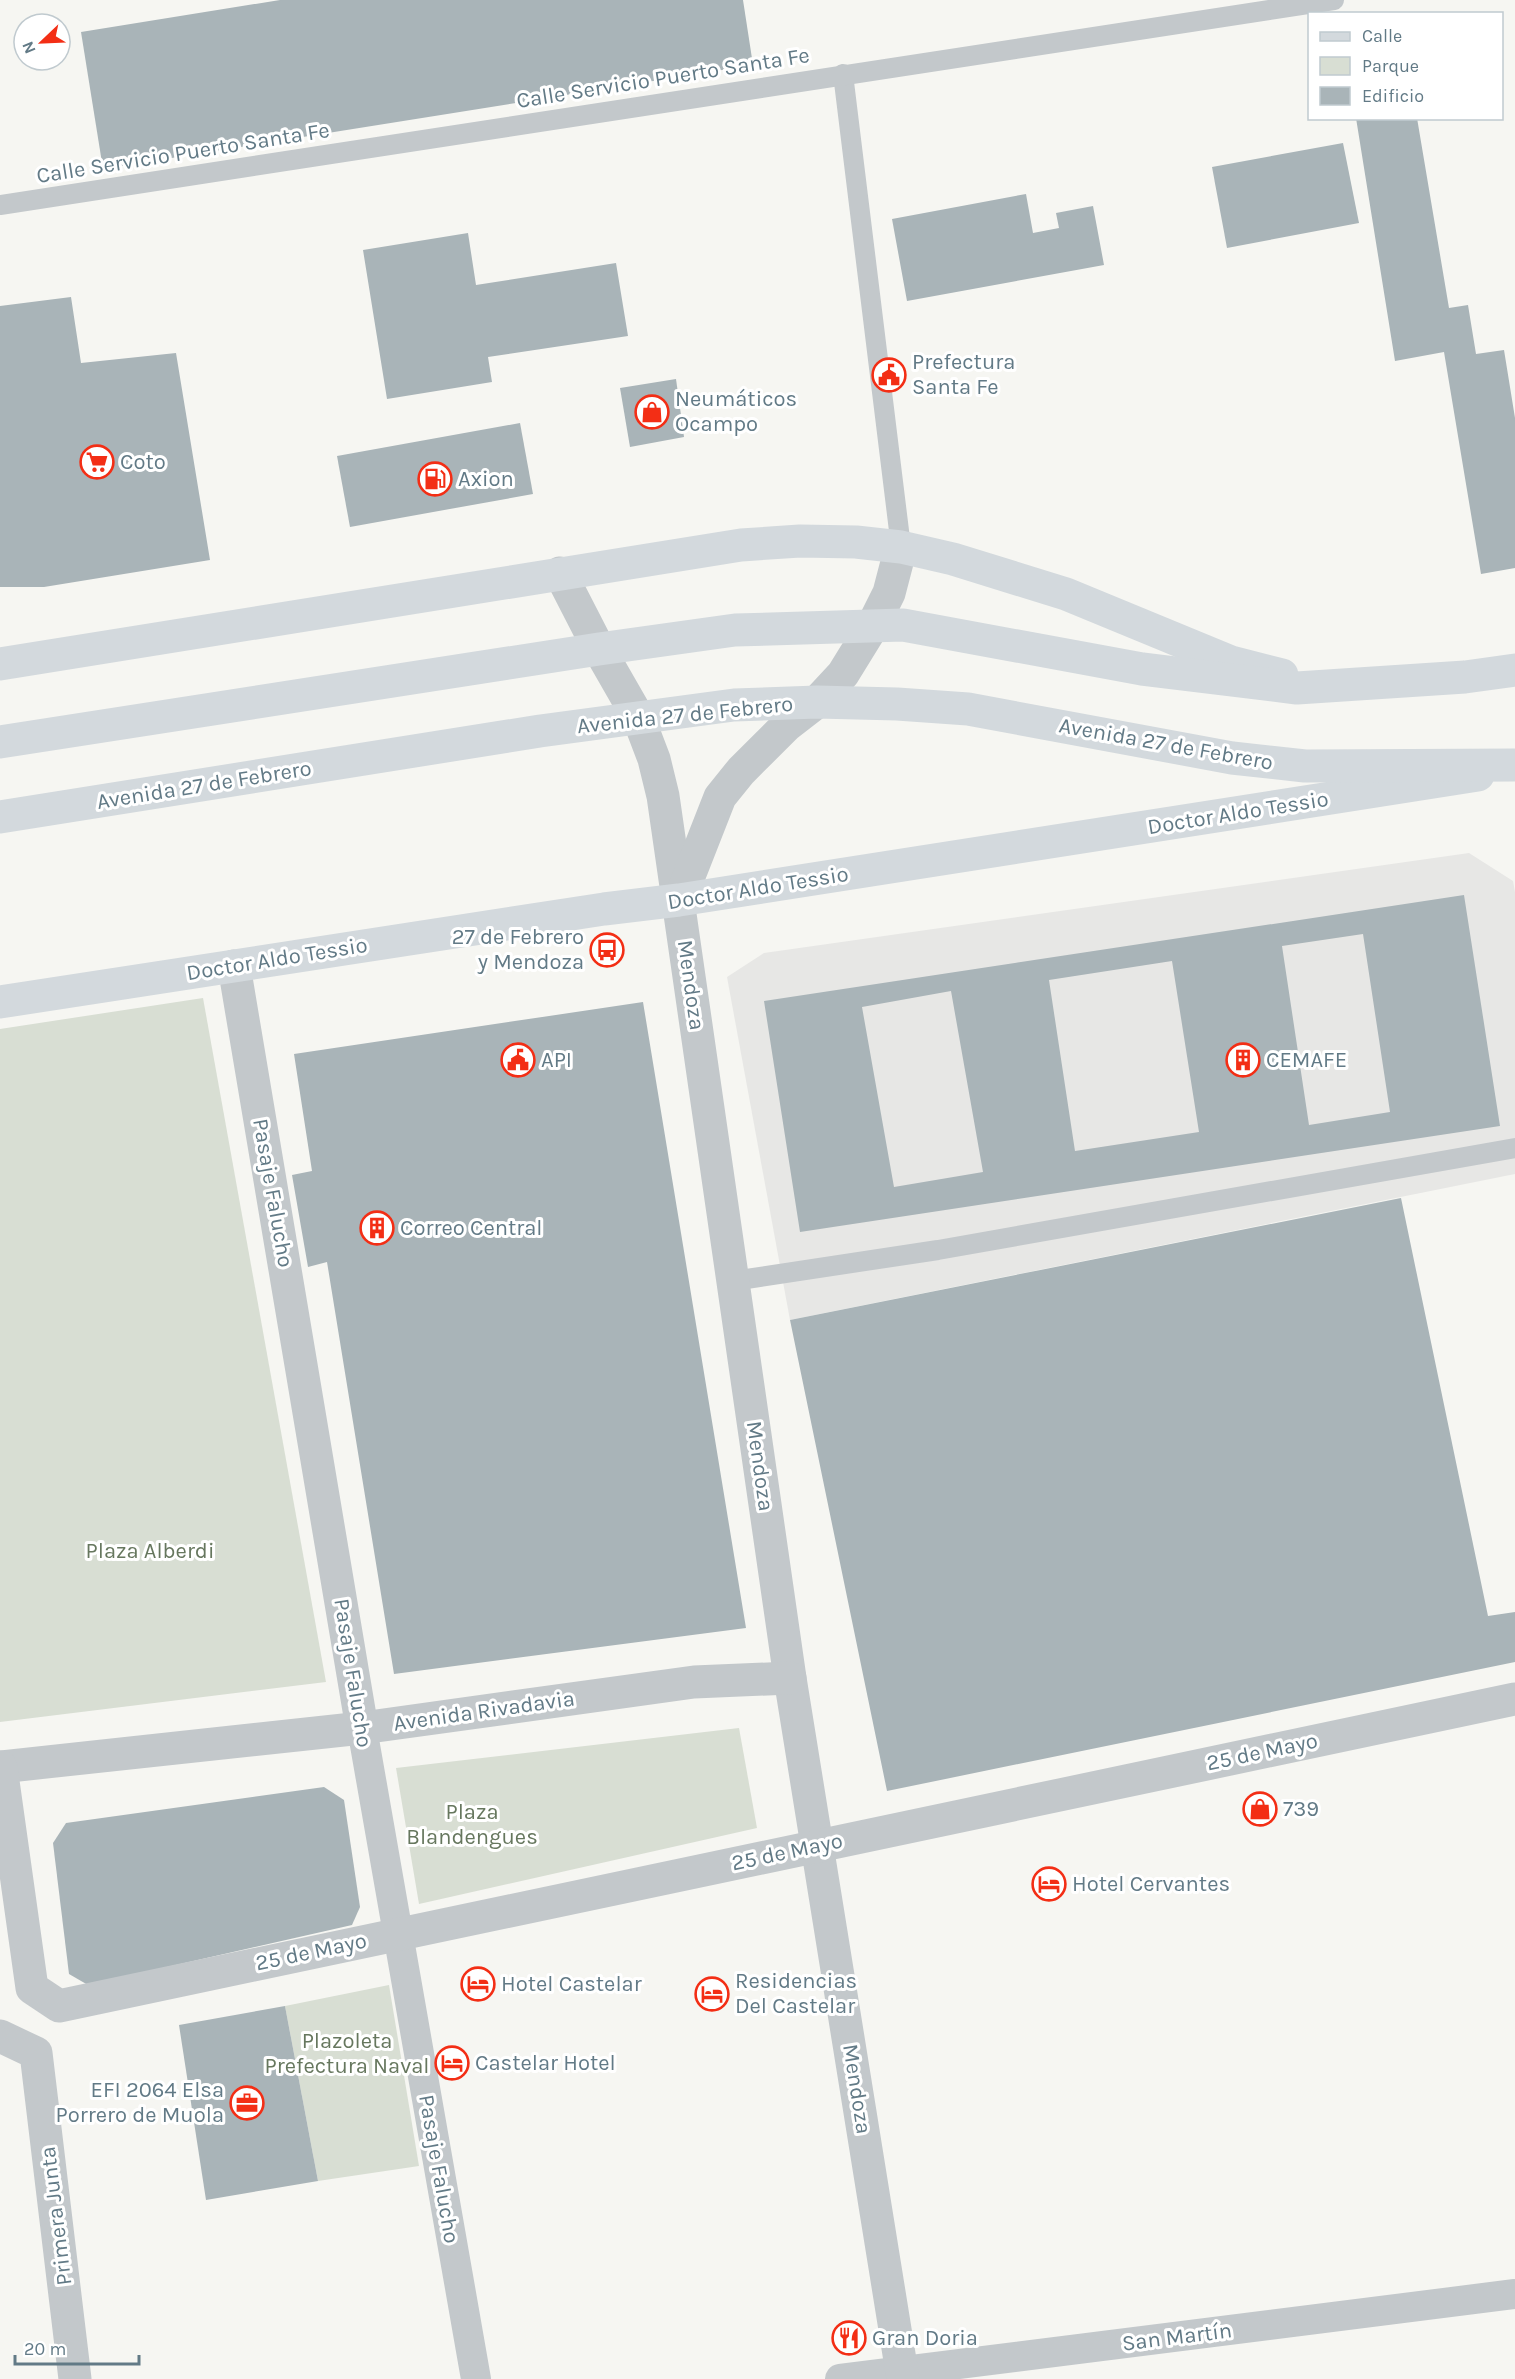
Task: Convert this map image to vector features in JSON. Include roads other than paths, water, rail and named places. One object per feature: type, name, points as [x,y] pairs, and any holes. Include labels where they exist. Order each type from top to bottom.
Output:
[{"type":"main road","points":[[0,664],[741,544],[800,541],[856,542],[901,547],[953,559],[1066,594],[1231,662],[1328,686]]},
{"type":"main road","points":[[0,742],[735,630],[903,625],[1142,669],[1297,688],[1465,677],[1515,670]]},
{"type":"main road","name":"Avenida 27 de Febrero","points":[[0,817],[638,717],[734,705],[818,702],[968,709],[1232,758],[1305,766],[1515,767]]},
{"type":"main road","name":"Doctor Aldo Tessio","points":[[0,1002],[604,909],[679,900],[1515,767]]},
{"type":"street","points":[[679,900],[720,797],[741,771],[786,726],[818,702],[843,674],[872,627],[889,593],[901,547]]},
{"type":"street","name":"Mendoza","points":[[560,573],[599,649],[638,717],[654,759],[663,796],[790,1678],[903,2376]]},
{"type":"street","name":"Pasaje Falucho","points":[[234,966],[273,1234],[476,2379]]},
{"type":"street","name":"Avenida Rivadavia","points":[[0,1767],[362,1728],[694,1682],[790,1678]]},
{"type":"street","name":"25 de Mayo","points":[[0,1767],[32,1988],[59,2006],[1515,1699]]},
{"type":"street","name":"Primera Junta","points":[[0,2036],[36,2053],[75,2379]]},
{"type":"street","name":"San Martín","points":[[840,2379],[903,2376],[1515,2294]]},
{"type":"lane","name":"Calle Servicio Puerto Santa Fe","points":[[0,206],[843,74],[1334,0]]},
{"type":"lane","points":[[843,74],[901,547]]},
{"type":"lane","points":[[0,652],[35,659]]},
{"type":"lane","points":[[733,1281],[938,1250],[1515,1148]]},
{"type":"place","name":"Prefectura Santa Fe","points":[[889,375]]},
{"type":"place","name":"Neumáticos Ocampo","points":[[652,412]]},
{"type":"place","name":"Coto","points":[[97,462]]},
{"type":"place","name":"Axion","points":[[435,479]]},
{"type":"place","name":"27 de Febrero y Mendoza","points":[[607,950]]},
{"type":"place","name":"API","points":[[518,1060]]},
{"type":"place","name":"CEMAFE","points":[[1243,1060]]},
{"type":"place","name":"Correo Central","points":[[377,1228]]},
{"type":"place","name":"739","points":[[1260,1809]]},
{"type":"place","name":"Hotel Cervantes","points":[[1049,1884]]},
{"type":"place","name":"Hotel Castelar","points":[[478,1984]]},
{"type":"place","name":"Residencias Del Castelar","points":[[712,1994]]},
{"type":"place","name":"Castelar Hotel","points":[[452,2063]]},
{"type":"place","name":"EFI 2064 Elsa Porrero de Muola","points":[[247,2103]]},
{"type":"place","name":"Gran Doria","points":[[849,2338]]},
{"type":"park label","name":"Plaza Alberdi","points":[[150,1551]]},
{"type":"park label","name":"Plaza Blandengues","points":[[472,1824]]},
{"type":"park label","name":"Plazoleta Prefectura Naval","points":[[347,2054]]}]
